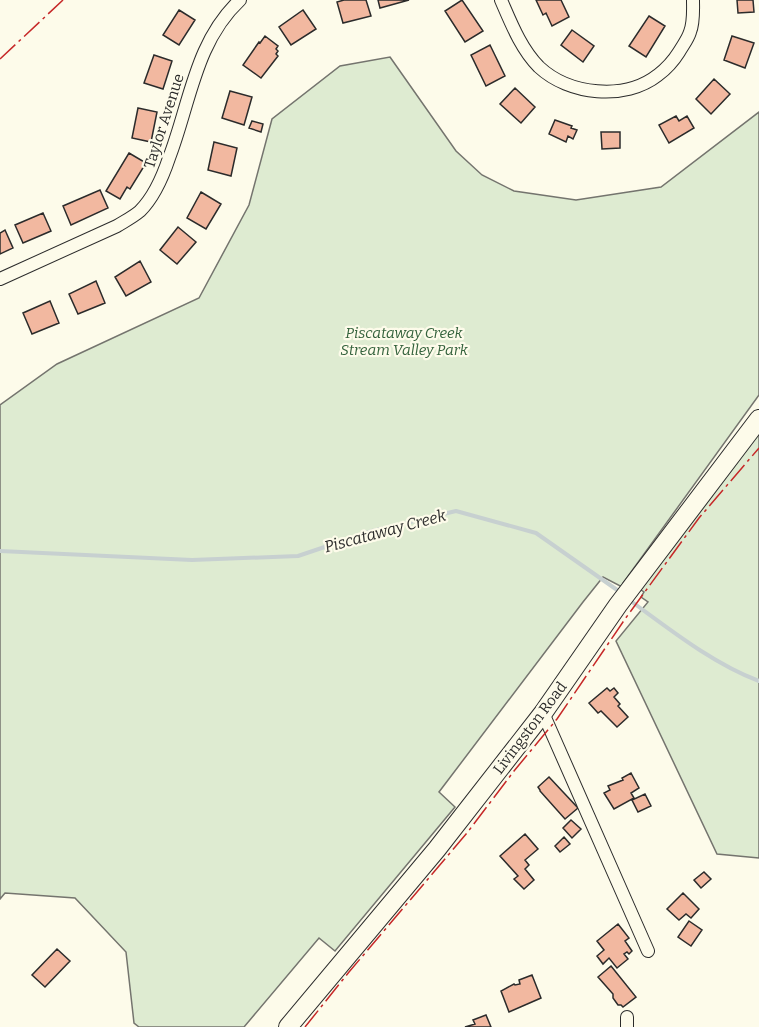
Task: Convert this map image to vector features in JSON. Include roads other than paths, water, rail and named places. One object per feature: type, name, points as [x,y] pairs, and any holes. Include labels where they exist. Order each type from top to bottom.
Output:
[{"type":"main road","name":"Livingston Road","points":[[288,1027],[437,849],[543,713],[618,605],[759,419]]},
{"type":"street","name":"Taylor Avenue","points":[[0,279],[110,230],[141,210],[164,173],[202,56],[221,20],[240,0]]},
{"type":"street","points":[[501,0],[519,40],[540,67],[553,77],[575,88],[588,91],[629,89],[640,86],[657,76],[677,55],[691,31],[693,0]]},
{"type":"street","points":[[543,713],[648,951]]},
{"type":"waterway","name":"Piscataway Creek","points":[[0,551],[192,560],[298,556],[372,531],[456,511],[536,533],[620,592]]},
{"type":"waterway","name":"Piscataway Creek","points":[[628,599],[708,655],[759,681]]},
{"type":"park label","name":"Piscataway Creek Stream Valley Park","points":[[404,342]]}]
